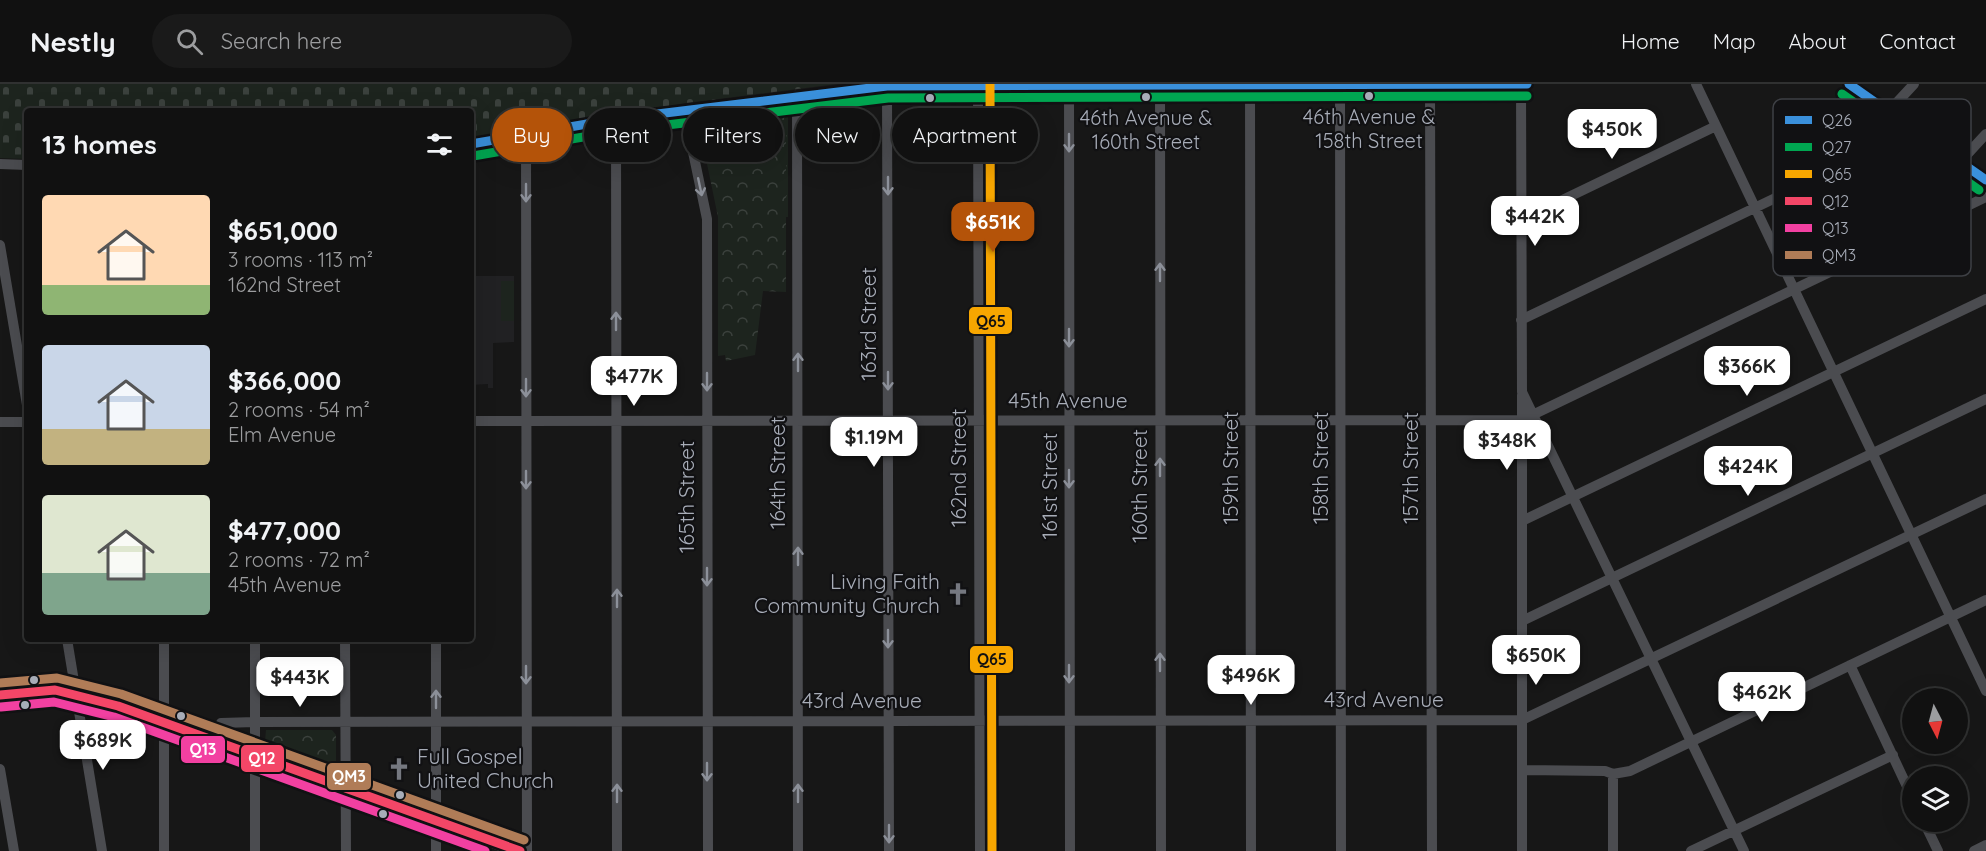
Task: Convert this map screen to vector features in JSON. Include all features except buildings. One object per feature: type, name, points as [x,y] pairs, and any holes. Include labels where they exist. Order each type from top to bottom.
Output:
[{"type":"main road","points":[[0,695],[47,690],[118,706],[520,851]]},
{"type":"street","name":"162nd Street","points":[[978,84],[980,851]]},
{"type":"street","name":"161st Street","points":[[1069,84],[1070,851]]},
{"type":"street","name":"159th Street","points":[[1250,84],[1251,851]]},
{"type":"street","name":"158th Street","points":[[1340,84],[1341,851]]},
{"type":"street","name":"157th Street","points":[[1430,84],[1432,851]]},
{"type":"street","points":[[1521,84],[1522,851]]},
{"type":"street","points":[[692,108],[900,85],[1527,84]]},
{"type":"street","points":[[1696,84],[1773,246]]},
{"type":"street","points":[[1849,84],[1871,99]]},
{"type":"street","points":[[1900,99],[1914,84]]},
{"type":"street","name":"160th Street","points":[[1160,85],[1161,851]]},
{"type":"street","name":"163rd Street","points":[[887,86],[889,851]]},
{"type":"street","name":"164th Street","points":[[797,95],[798,851]]},
{"type":"street","points":[[1521,220],[1716,126]]},
{"type":"street","points":[[1971,150],[1986,134]]},
{"type":"street","points":[[474,143],[492,140]]},
{"type":"street","points":[[525,162],[527,851]]},
{"type":"street","points":[[616,162],[617,851]]},
{"type":"street","name":"165th Street","points":[[695,162],[707,219],[708,851]]},
{"type":"street","points":[[0,164],[24,165]]},
{"type":"street","points":[[1971,169],[1986,180]]},
{"type":"street","points":[[1971,204],[1986,197]]},
{"type":"street","points":[[1521,320],[1773,199]]},
{"type":"street","points":[[0,245],[24,387]]},
{"type":"street","points":[[1787,276],[1986,691]]},
{"type":"street","points":[[1522,420],[1823,276]]},
{"type":"street","points":[[1522,521],[1986,299]]},
{"type":"street","points":[[1522,392],[1744,851]]},
{"type":"street","points":[[1522,621],[1986,399]]},
{"type":"street","name":"45th Avenue","points":[[474,421],[1522,420]]},
{"type":"street","points":[[0,422],[24,422]]},
{"type":"street","points":[[1522,720],[1986,499]]},
{"type":"street","points":[[1522,770],[1605,771],[1612,774],[1630,771],[1986,600]]},
{"type":"street","points":[[67,642],[102,851]]},
{"type":"street","points":[[164,642],[164,851]]},
{"type":"street","points":[[255,642],[255,851]]},
{"type":"street","points":[[345,642],[346,851]]},
{"type":"street","points":[[436,642],[436,851]]},
{"type":"street","points":[[1850,665],[1902,775]]},
{"type":"street","name":"43rd Avenue","points":[[215,741],[222,723],[255,722],[1522,720]]},
{"type":"street","points":[[1691,851],[1893,755]]},
{"type":"street","points":[[0,770],[14,851]]},
{"type":"street","points":[[1612,774],[1613,851]]},
{"type":"street","points":[[1929,832],[1938,851]]},
{"type":"street","points":[[1974,851],[1986,845]]},
{"type":"shaded area","points":[[474,276],[514,276],[514,342],[493,343],[493,388],[488,388],[488,384],[474,385]]},
{"type":"green space","points":[[0,84],[837,84],[656,108],[584,108],[584,120],[572,122],[572,108],[492,108],[492,135],[474,138],[474,108],[24,108],[24,159],[0,158]]},
{"type":"green space","points":[[788,108],[788,217],[739,162],[783,162],[783,109]]},
{"type":"green space","points":[[783,112],[786,112],[786,292],[763,291],[755,355],[726,361],[725,355],[718,356],[718,217],[707,162],[783,162]]},
{"type":"green space","points":[[501,281],[514,281],[514,321],[501,321]]},
{"type":"green space","points":[[266,730],[332,730],[336,735],[336,761],[330,765],[265,742]]},
{"type":"transit line","name":"Q65","points":[[990,84],[992,851]]},
{"type":"transit line","name":"Q26","points":[[474,143],[616,119],[887,86],[1527,84]]},
{"type":"transit line","name":"Q26","points":[[1849,84],[1870,99]]},
{"type":"transit line","name":"Q27","points":[[1842,94],[1849,99]]},
{"type":"transit line","name":"Q27","points":[[474,156],[618,131],[888,98],[1527,96]]},
{"type":"transit line","name":"Q26","points":[[1971,169],[1986,180]]},
{"type":"transit line","name":"Q27","points":[[1971,184],[1979,190]]},
{"type":"transit line","name":"QM3","points":[[0,683],[57,678],[121,694],[524,840]]},
{"type":"transit line","name":"Q12","points":[[0,695],[55,690],[118,706],[520,851]]},
{"type":"transit line","name":"Q13","points":[[1,707],[54,702],[114,717],[485,851]]},
{"type":"place","name":"46th Avenue & 158th Street","points":[[1369,96]]},
{"type":"place","name":"46th Avenue & 160th Street","points":[[1146,97]]},
{"type":"place","name":"Living Faith Community Church","points":[[958,594]]},
{"type":"place","name":"Full Gospel United Church","points":[[399,769]]}]
